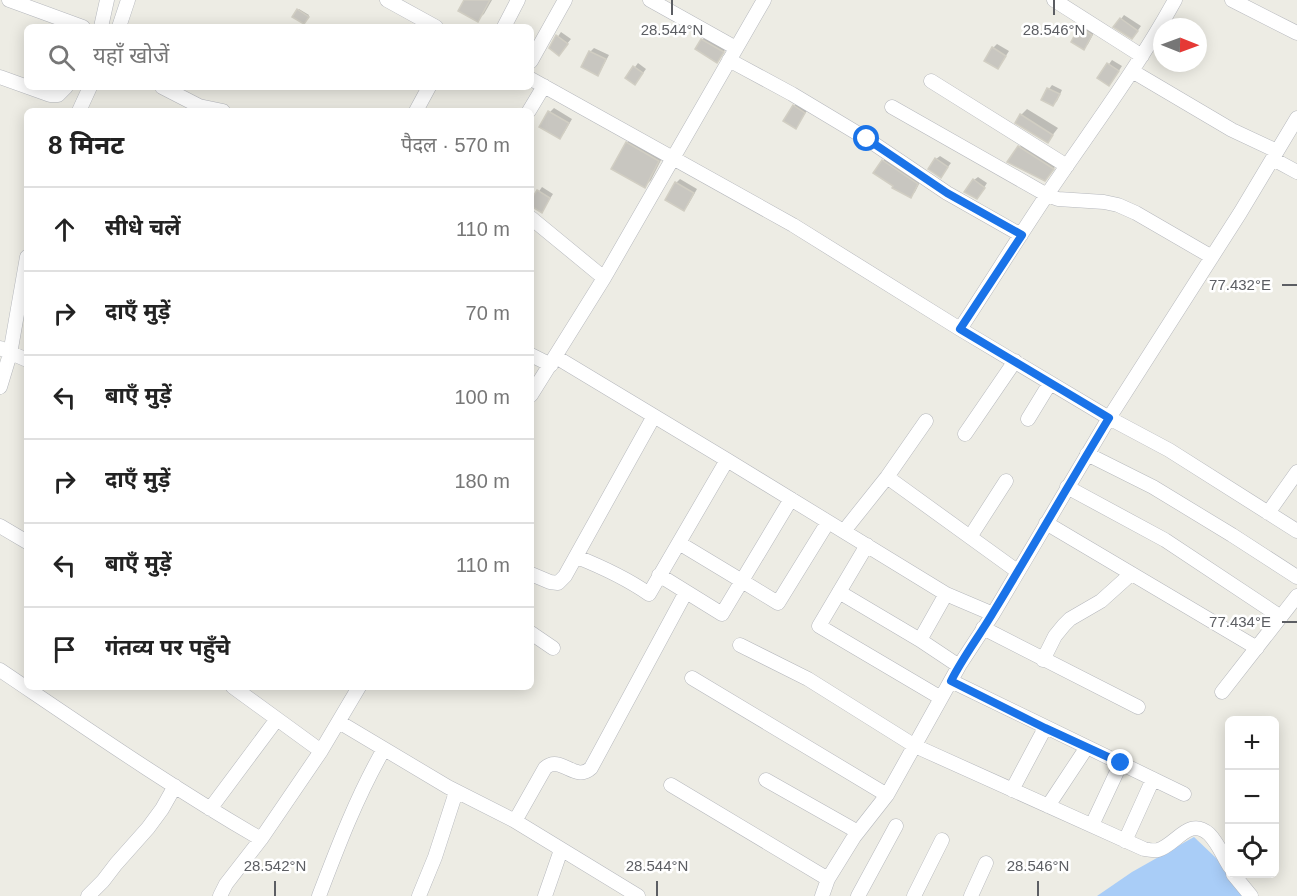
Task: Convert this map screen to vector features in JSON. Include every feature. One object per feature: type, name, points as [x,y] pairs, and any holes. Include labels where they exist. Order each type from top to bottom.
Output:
[{"type":"street","points":[[9,0],[75,24]]},
{"type":"street","points":[[102,24],[107,0]]},
{"type":"street","points":[[120,24],[128,0]]},
{"type":"street","points":[[387,0],[431,24]]},
{"type":"street","points":[[411,13],[418,0]]},
{"type":"street","points":[[506,24],[518,0]]},
{"type":"street","points":[[534,56],[565,0]]},
{"type":"street","points":[[650,0],[736,48]]},
{"type":"street","points":[[534,390],[604,279],[764,0]]},
{"type":"street","points":[[1054,0],[1142,56]]},
{"type":"street","points":[[960,329],[1047,195],[1142,56],[1176,0]]},
{"type":"street","points":[[1232,0],[1297,33]]},
{"type":"street","points":[[729,60],[792,94],[867,139],[947,193],[1022,235]]},
{"type":"street","points":[[1132,71],[1275,155],[1297,172]]},
{"type":"street","points":[[0,77],[24,86]]},
{"type":"street","points":[[534,81],[793,225],[1014,362],[1169,450],[1297,531]]},
{"type":"street","points":[[931,81],[1067,166]]},
{"type":"street","points":[[531,108],[544,86]]},
{"type":"street","points":[[36,90],[58,95],[63,90]]},
{"type":"street","points":[[80,108],[89,90]]},
{"type":"street","points":[[168,90],[199,106],[209,108]]},
{"type":"street","points":[[418,108],[427,90]]},
{"type":"street","points":[[892,107],[1047,195],[1058,199],[1118,205],[1212,257]]},
{"type":"street","points":[[822,896],[828,879],[858,832],[887,795],[959,666],[993,614],[1109,418],[1297,119]]},
{"type":"street","points":[[534,221],[604,279]]},
{"type":"street","points":[[0,387],[5,351],[24,270]]},
{"type":"street","points":[[5,351],[24,359]]},
{"type":"street","points":[[534,356],[553,361],[654,416],[946,594],[993,614]]},
{"type":"street","points":[[965,434],[1014,362]]},
{"type":"street","points":[[1028,419],[1050,383]]},
{"type":"street","points":[[534,575],[558,583],[565,576],[654,416]]},
{"type":"street","points":[[844,531],[927,421]]},
{"type":"street","points":[[1088,454],[1153,487],[1297,577]]},
{"type":"street","points":[[577,557],[632,582],[649,594],[727,459]]},
{"type":"street","points":[[1268,513],[1297,472]]},
{"type":"street","points":[[887,477],[1017,571]]},
{"type":"street","points":[[970,537],[1006,481]]},
{"type":"street","points":[[1067,487],[1165,540],[1281,617]]},
{"type":"street","points":[[659,575],[722,614],[791,499]]},
{"type":"street","points":[[679,543],[778,603],[828,522]]},
{"type":"street","points":[[1046,523],[1257,648]]},
{"type":"street","points":[[0,526],[24,540]]},
{"type":"street","points":[[867,545],[819,626],[942,698]]},
{"type":"street","points":[[1043,660],[1055,636],[1070,619],[1101,601],[1131,574]]},
{"type":"street","points":[[515,821],[545,768],[550,764],[556,763],[581,774],[591,768],[686,592]]},
{"type":"street","points":[[839,592],[959,666]]},
{"type":"street","points":[[920,640],[946,594]]},
{"type":"street","points":[[1222,692],[1297,596]]},
{"type":"street","points":[[983,628],[1138,707]]},
{"type":"street","points":[[534,635],[554,648]]},
{"type":"street","points":[[740,645],[808,679],[915,746],[1125,841],[1144,849],[1159,850],[1186,831],[1194,828],[1202,829],[1210,835],[1225,859]]},
{"type":"street","points":[[0,670],[22,676]]},
{"type":"street","points":[[692,678],[887,795]]},
{"type":"street","points":[[951,681],[1184,794]]},
{"type":"street","points":[[41,690],[175,786],[261,839]]},
{"type":"street","points":[[237,690],[321,751]]},
{"type":"street","points":[[220,896],[226,884],[261,839],[321,751],[357,690]]},
{"type":"street","points":[[210,809],[277,719]]},
{"type":"street","points":[[339,722],[456,792],[515,821],[638,896]]},
{"type":"street","points":[[1012,790],[1045,728]]},
{"type":"street","points":[[1048,806],[1087,747]]},
{"type":"street","points":[[319,896],[366,780],[384,749]]},
{"type":"street","points":[[1092,825],[1121,763]]},
{"type":"street","points":[[1125,841],[1153,779]]},
{"type":"street","points":[[766,780],[858,832]]},
{"type":"street","points":[[671,785],[828,879]]},
{"type":"street","points":[[88,896],[148,828],[175,786]]},
{"type":"street","points":[[419,896],[435,857],[456,792]]},
{"type":"street","points":[[858,896],[896,826]]},
{"type":"street","points":[[914,896],[942,840]]},
{"type":"street","points":[[545,896],[561,850]]},
{"type":"street","points":[[971,896],[986,863]]},
{"type":"street","points":[[1237,878],[1251,896]]},
{"type":"water","points":[[1194,837],[1225,866],[1225,878],[1237,878],[1256,896],[1097,896],[1132,872]]},
{"type":"building","points":[[464,0],[490,0],[478,22],[458,11]]},
{"type":"building","points":[[297,9],[309,17],[304,24],[292,17]]},
{"type":"building","points":[[1120,18],[1138,31],[1132,39],[1113,27]]},
{"type":"building","points":[[1079,27],[1092,35],[1084,50],[1071,42]]},
{"type":"building","points":[[556,35],[568,44],[559,56],[549,48]]},
{"type":"building","points":[[701,39],[724,52],[717,63],[695,49]]},
{"type":"building","points":[[992,47],[1006,56],[998,69],[984,61]]},
{"type":"building","points":[[589,51],[606,59],[598,76],[581,67]]},
{"type":"building","points":[[1107,63],[1119,71],[1109,86],[1097,78]]},
{"type":"building","points":[[633,66],[643,73],[635,85],[625,78]]},
{"type":"building","points":[[1047,88],[1060,94],[1053,106],[1041,100]]},
{"type":"building","points":[[793,105],[805,113],[796,129],[783,121]]},
{"type":"building","points":[[548,111],[569,123],[560,139],[539,127]]},
{"type":"building","points":[[1020,114],[1053,135],[1048,143],[1015,123]]},
{"type":"building","points":[[626,142],[659,161],[645,188],[611,169]]},
{"type":"building","points":[[1018,146],[1054,169],[1045,181],[1007,162]]},
{"type":"building","points":[[935,158],[948,167],[941,178],[928,169]]},
{"type":"building","points":[[882,160],[918,184],[911,198],[892,188],[893,186],[873,173]]},
{"type":"building","points":[[973,179],[985,188],[977,199],[964,192]]},
{"type":"building","points":[[675,182],[694,193],[684,211],[665,200]]},
{"type":"building","points":[[537,190],[550,198],[542,213],[534,208],[534,195]]},
{"type":"route","points":[[867,139],[947,193],[1022,235],[960,329],[1109,418],[951,681],[1121,763]]}]
